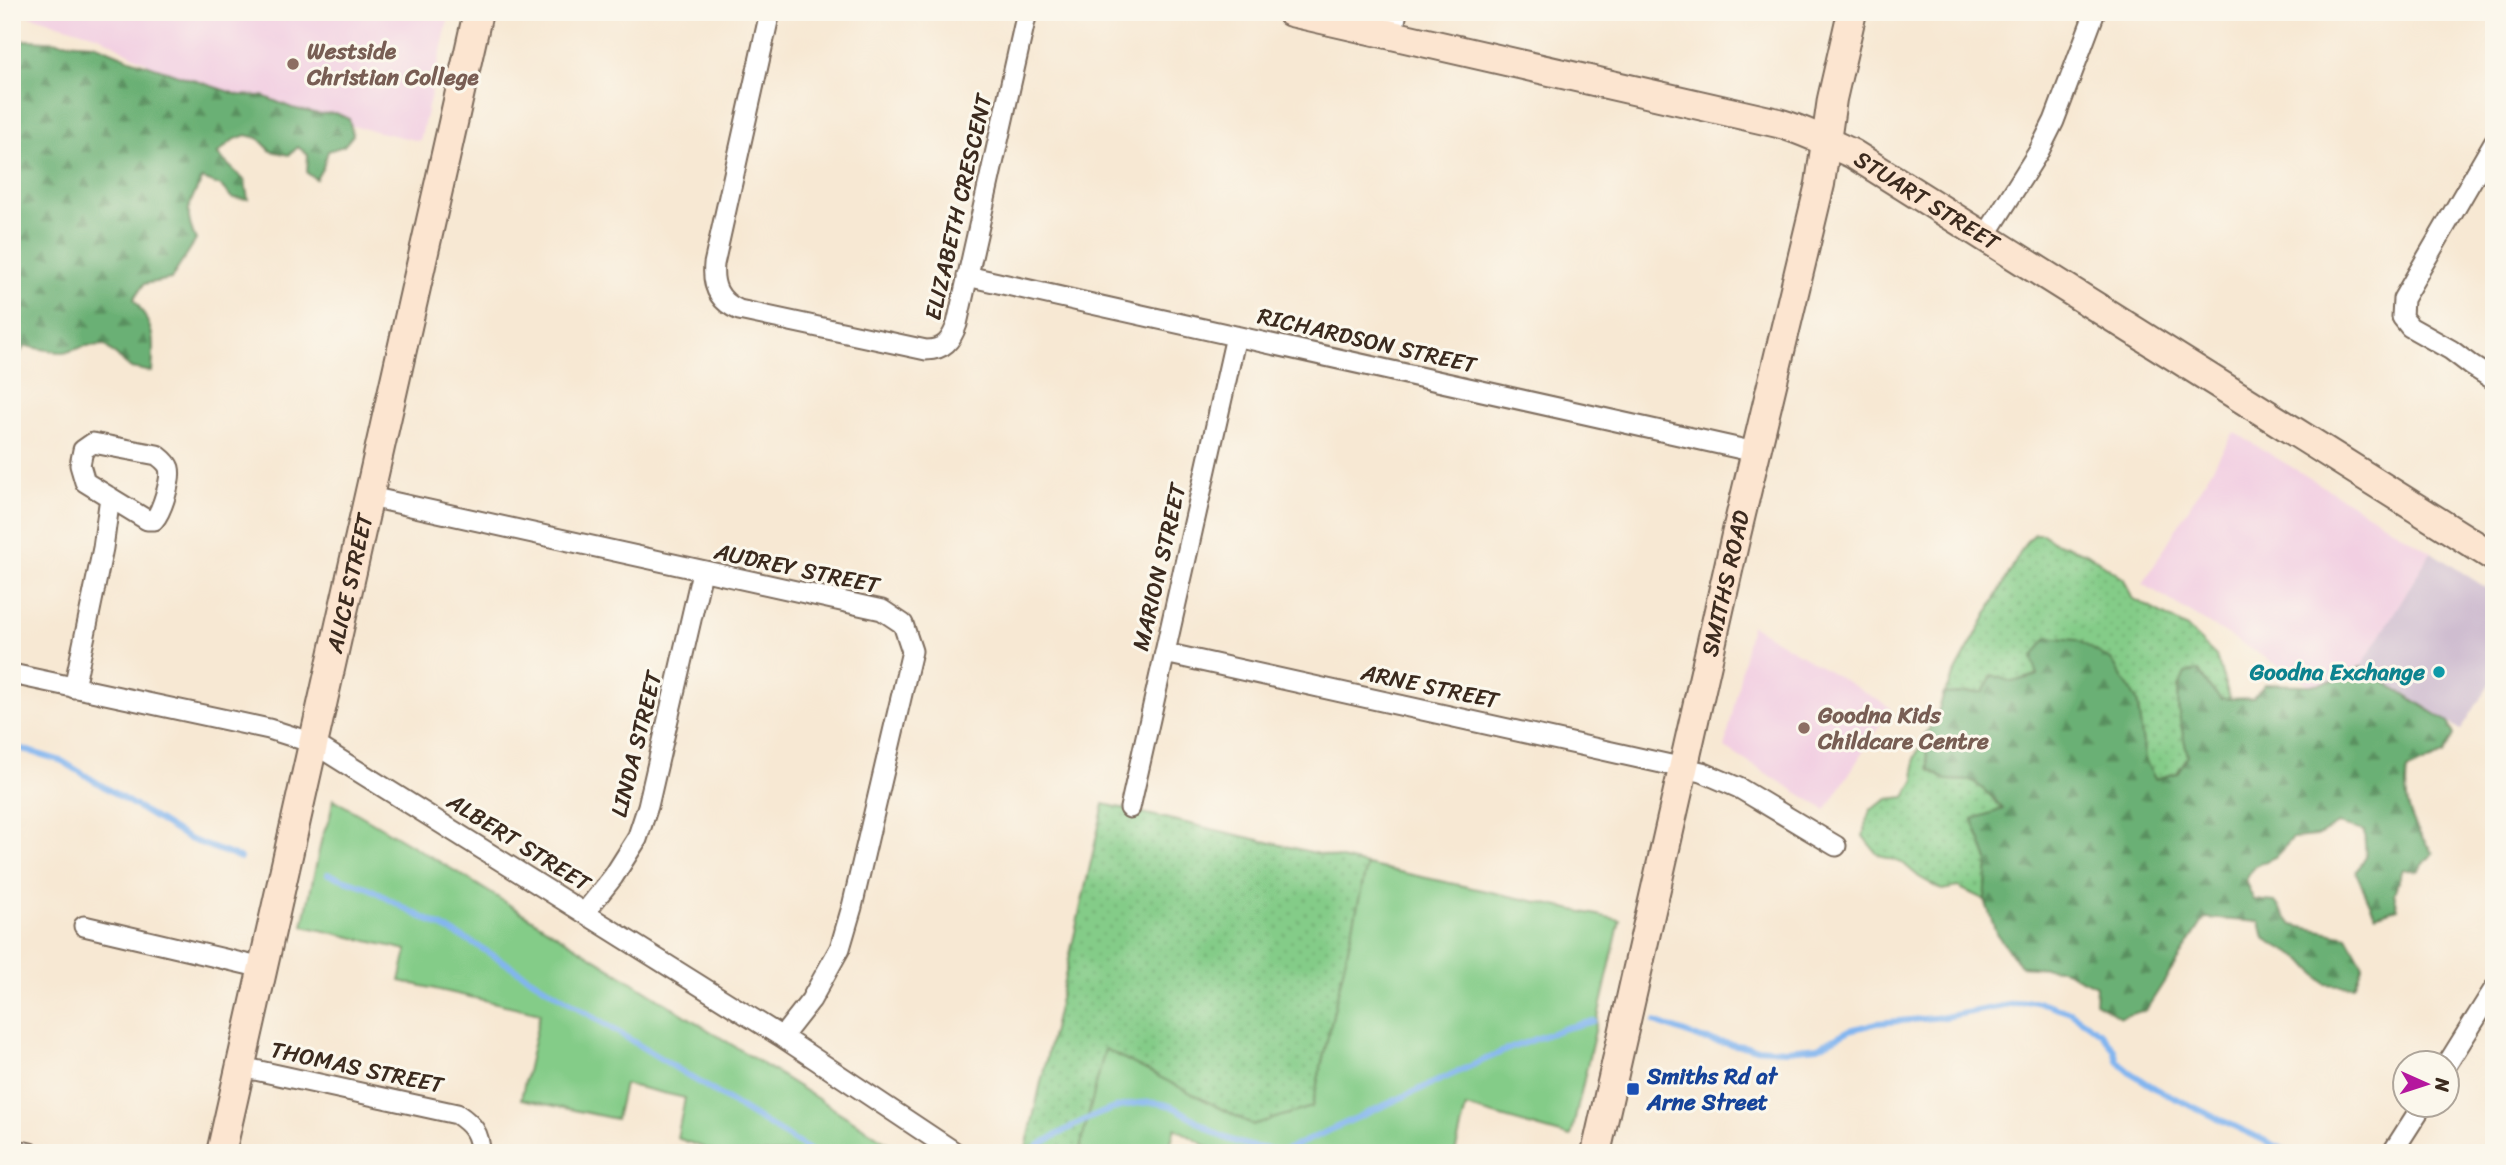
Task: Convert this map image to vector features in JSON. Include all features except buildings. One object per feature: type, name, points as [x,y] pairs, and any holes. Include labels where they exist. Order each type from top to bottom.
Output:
[{"type":"street","name":"ALICE STREET","points":[[221,1153],[478,12]]},
{"type":"street","name":"ELIZABETH CRESCENT","points":[[770,12],[714,264],[714,282],[722,300],[738,310],[914,349],[935,350],[950,341],[954,334],[1027,12]]},
{"type":"street","name":"STUART STREET","points":[[1291,12],[1394,24],[1778,123],[1853,154],[2494,557]]},
{"type":"street","name":"SMITHS ROAD","points":[[1596,1153],[1755,452],[1821,184],[1832,99],[1852,12]]},
{"type":"street","points":[[1985,237],[2039,151],[2054,121],[2095,12]]},
{"type":"street","points":[[2494,142],[2488,166],[2403,299],[2402,317],[2410,327],[2451,350],[2494,380]]},
{"type":"street","name":"RICHARDSON STREET","points":[[967,276],[1755,452]]},
{"type":"street","name":"MARION STREET","points":[[1130,808],[1236,336]]},
{"type":"street","points":[[93,443],[157,455],[165,460],[169,477],[160,513],[154,520],[147,520],[110,497],[85,482],[80,465],[83,450],[93,443]]},
{"type":"street","name":"AUDREY STREET","points":[[370,496],[882,610],[903,624],[912,651],[840,948],[811,1000],[782,1037]]},
{"type":"street","points":[[74,688],[103,548],[110,497]]},
{"type":"street","name":"LINDA STREET","points":[[584,912],[613,877],[637,839],[648,806],[702,572]]},
{"type":"street","name":"ARNE STREET","points":[[1165,653],[1684,767],[1728,782],[1836,846]]},
{"type":"street","name":"ALBERT STREET","points":[[12,674],[269,729],[313,743],[782,1037],[956,1153]]},
{"type":"street","points":[[85,926],[263,968]]},
{"type":"street","points":[[2456,1050],[2494,989]]},
{"type":"street","name":"THOMAS STREET","points":[[241,1067],[457,1114],[475,1128],[480,1153]]},
{"type":"street","points":[[2392,1153],[2413,1120]]},
{"type":"street","points":[[12,1149],[30,1153]]},
{"type":"shaded area","name":"Westside Christian College","points":[[17,12],[450,12],[420,141],[199,92],[99,36]]},
{"type":"shaded area","points":[[2234,432],[2431,552],[2340,703],[2143,584]]},
{"type":"shaded area","points":[[2431,552],[2494,593],[2494,676],[2461,730],[2361,667]]},
{"type":"shaded area","name":"Goodna Kids Childcare Centre","points":[[1751,625],[1891,708],[1826,810],[1725,748]]},
{"type":"green space","points":[[29,40],[94,44],[130,59],[239,95],[263,96],[292,108],[319,114],[336,113],[349,119],[353,135],[344,146],[328,151],[316,179],[307,173],[308,155],[298,147],[289,155],[271,151],[258,138],[246,135],[233,140],[217,154],[245,181],[248,199],[232,198],[221,186],[203,179],[193,195],[189,209],[190,223],[196,240],[171,279],[144,284],[134,299],[146,317],[152,333],[152,372],[131,368],[104,345],[86,346],[64,353],[25,346],[12,364],[12,42]]},
{"type":"green space","points":[[2035,534],[2043,534],[2052,541],[2086,553],[2124,579],[2132,598],[2186,627],[2216,656],[2230,699],[2221,699],[2199,671],[2178,686],[2178,709],[2188,756],[2177,773],[2155,779],[2145,760],[2137,700],[2111,660],[2039,674],[1983,692],[1944,694],[2026,542]]},
{"type":"green space","points":[[2047,637],[2077,640],[2111,660],[2137,700],[2145,760],[2155,779],[2177,773],[2188,756],[2178,703],[2185,673],[2199,671],[2221,699],[2253,698],[2265,684],[2310,685],[2337,680],[2361,667],[2448,722],[2454,735],[2443,755],[2407,770],[2406,794],[2414,824],[2433,853],[2418,871],[2403,869],[2394,893],[2398,908],[2375,915],[2356,872],[2366,857],[2364,831],[2338,824],[2317,836],[2293,838],[2275,857],[2255,866],[2245,881],[2254,900],[2275,902],[2292,925],[2347,936],[2363,965],[2354,986],[2325,984],[2303,960],[2264,938],[2260,922],[2205,918],[2146,1010],[2121,1017],[2095,1002],[2096,986],[2061,969],[2020,966],[1996,933],[1985,900],[1988,861],[1973,819],[2003,809],[1973,781],[1946,780],[1929,769],[1924,736],[1935,720],[1944,694],[1983,692],[1992,675],[2012,682],[2038,675],[2032,658]]},
{"type":"green space","points":[[1919,748],[1926,748],[1929,770],[1946,780],[1973,781],[2003,810],[1973,820],[1988,861],[1985,900],[1958,887],[1942,890],[1919,877],[1904,864],[1877,854],[1863,836],[1870,810],[1888,799],[1905,797],[1915,780],[1914,759]]},
{"type":"green space","points":[[333,799],[462,875],[904,1153],[719,1153],[677,1138],[685,1098],[624,1084],[616,1119],[521,1099],[540,1013],[400,981],[407,950],[303,926]]},
{"type":"green space","points":[[1104,804],[1367,865],[1312,1107],[1253,1125],[1105,1050],[1079,1153],[1025,1153]]},
{"type":"green space","points":[[1367,865],[1620,920],[1571,1137],[1466,1107],[1455,1153],[1219,1153],[1175,1128],[1168,1153],[1079,1153],[1105,1049],[1253,1125],[1312,1107]]},
{"type":"waterway","points":[[12,746],[62,761],[189,839],[240,858]]},
{"type":"waterway","points":[[328,874],[369,888],[470,941],[814,1153]]},
{"type":"waterway","points":[[1655,1022],[1702,1039],[1753,1048],[1787,1050],[1818,1047],[1850,1030],[1877,1023],[1944,1017],[2031,1001],[2046,1004],[2070,1012],[2101,1033],[2114,1049],[2117,1061],[2160,1091],[2291,1153]]},
{"type":"waterway","points":[[1030,1151],[1097,1115],[1116,1108],[1153,1103],[1170,1106],[1233,1141],[1284,1151],[1506,1050],[1562,1029],[1594,1021]]},
{"type":"place","name":"Westside Christian College","points":[[293,64]]},
{"type":"place","name":"Goodna Exchange","points":[[2439,672]]},
{"type":"place","name":"Goodna Kids Childcare Centre","points":[[1804,728]]},
{"type":"place","name":"Smiths Rd at Arne Street","points":[[1633,1089]]}]
